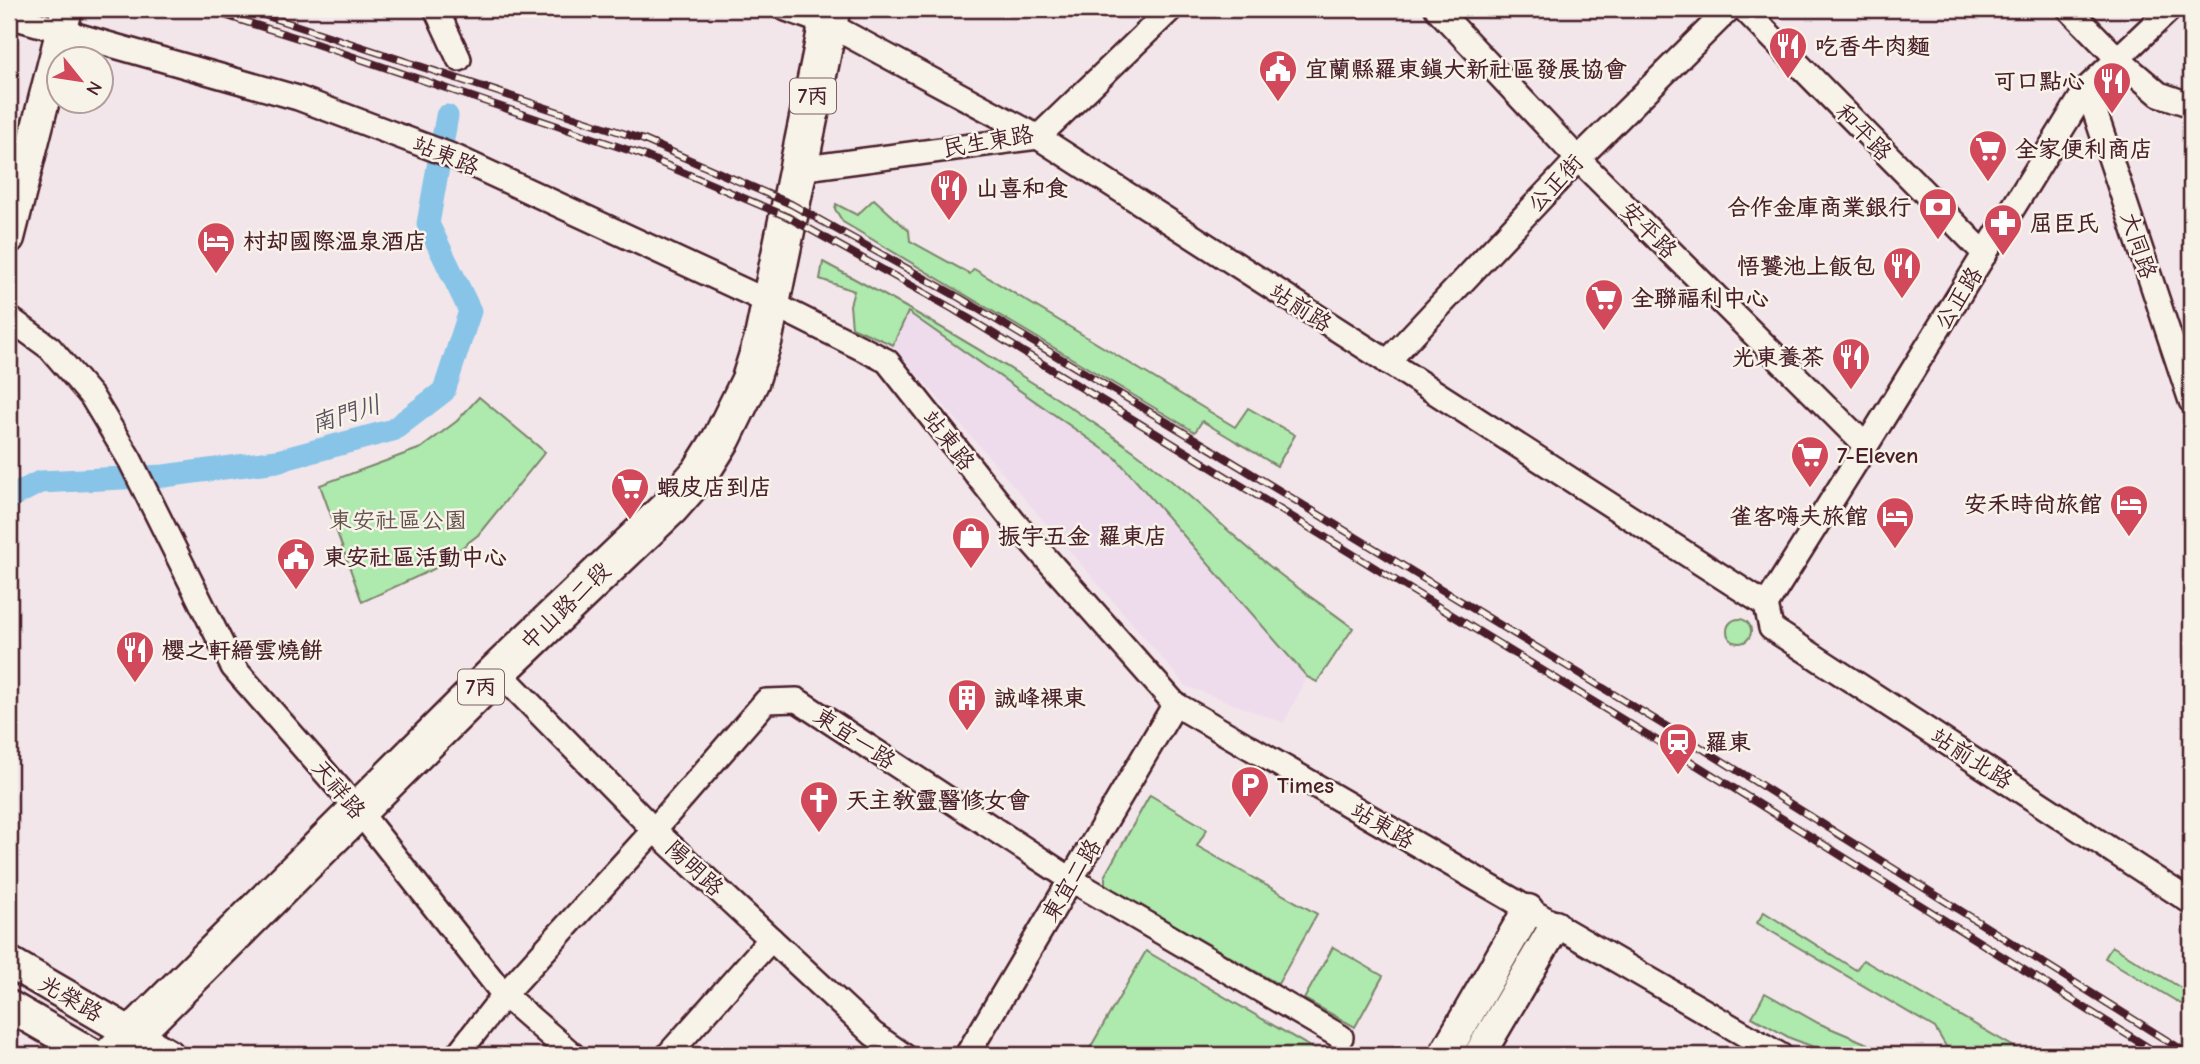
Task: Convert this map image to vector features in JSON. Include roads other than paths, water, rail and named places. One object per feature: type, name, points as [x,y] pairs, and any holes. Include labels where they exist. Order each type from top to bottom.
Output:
[{"type":"main road","name":"7丙","points":[[798,169],[829,16]]},
{"type":"main road","name":"中山路二段","points":[[123,1045],[498,671],[671,506],[700,473],[722,438],[750,381],[764,340],[798,169]]},
{"type":"street","points":[[436,9],[458,59]]},
{"type":"street","name":"站前路","points":[[786,9],[829,16],[1038,137],[1766,605]]},
{"type":"street","name":"民生東路","points":[[798,169],[1038,137],[1171,9]]},
{"type":"street","name":"安平路","points":[[1437,9],[1578,159],[1866,446]]},
{"type":"street","name":"公正街","points":[[1387,362],[1578,159],[1729,9]]},
{"type":"street","name":"和平路","points":[[1744,9],[1985,254]]},
{"type":"street","points":[[2069,9],[2118,60],[2159,93],[2191,105]]},
{"type":"street","name":"公正路","points":[[1766,605],[2087,88],[2170,9]]},
{"type":"street","name":"站東路","points":[[9,16],[64,20],[298,98],[455,157],[771,303],[887,360],[1014,522],[1175,704],[1780,1055]]},
{"type":"street","points":[[9,238],[64,20]]},
{"type":"street","name":"大同路","points":[[2087,88],[2191,401]]},
{"type":"street","name":"天祥路","points":[[9,318],[50,348],[92,397],[130,460],[233,667],[358,810],[504,995],[573,1055]]},
{"type":"street","name":"站前北路","points":[[1766,605],[1771,628],[2191,902]]},
{"type":"street","name":"陽明路","points":[[498,671],[654,830],[873,1034],[903,1055]]},
{"type":"street","name":"東宜一路","points":[[457,1055],[504,995],[654,830],[766,701],[797,700],[1072,880],[1341,1037]]},
{"type":"street","name":"東宜二路","points":[[967,1055],[1175,704]]},
{"type":"street","points":[[1444,1055],[1528,910]]},
{"type":"street","points":[[1479,1055],[1556,926]]},
{"type":"street","points":[[668,1055],[771,939]]},
{"type":"street","name":"光榮路","points":[[9,962],[123,1045],[169,1055]]},
{"type":"street","name":"光榮路","points":[[9,1006],[94,1055]]},
{"type":"waterway","name":"南門川","points":[[9,498],[40,482],[164,476],[277,461],[393,430],[444,391],[470,311],[428,224],[447,116]]},
{"type":"railway","points":[[205,9],[640,154],[788,217],[953,309],[1690,761],[2160,1055]]},
{"type":"railway","points":[[246,9],[644,140],[791,204],[960,298],[1180,430],[1700,747],[2190,1055]]},
{"type":"place","name":"吃香牛肉麵","points":[[1788,80]]},
{"type":"place","name":"宜蘭縣羅東鎮大新社區發展協會","points":[[1278,103]]},
{"type":"place","name":"可口點心","points":[[2112,115]]},
{"type":"place","name":"全家便利商店","points":[[1988,183]]},
{"type":"place","name":"山喜和食","points":[[949,222]]},
{"type":"place","name":"合作金庫商業銀行","points":[[1938,241]]},
{"type":"place","name":"屈臣氏","points":[[2003,257]]},
{"type":"place","name":"村却國際溫泉酒店","points":[[216,275]]},
{"type":"place","name":"悟饕池上飯包","points":[[1902,300]]},
{"type":"place","name":"全聯福利中心","points":[[1604,332]]},
{"type":"place","name":"光東養茶","points":[[1851,391]]},
{"type":"place","name":"7-Eleven","points":[[1810,489]]},
{"type":"place","name":"蝦皮店到店","points":[[630,521]]},
{"type":"place","name":"安禾時尚旅館","points":[[2129,538]]},
{"type":"place","name":"雀客嗨夫旅館","points":[[1895,550]]},
{"type":"place","name":"振宇五金 羅東店","points":[[971,570]]},
{"type":"place","name":"東安社區活動中心","points":[[296,591]]},
{"type":"place","name":"櫻之軒縉雲燒餅","points":[[135,684]]},
{"type":"place","name":"誠峰裸東","points":[[967,732]]},
{"type":"place","name":"羅東","points":[[1678,776]]},
{"type":"place","name":"Times","points":[[1250,819]]},
{"type":"place","name":"天主教靈醫修女會","points":[[819,834]]},
{"type":"park label","name":"東安社區公園","points":[[398,520]]}]
